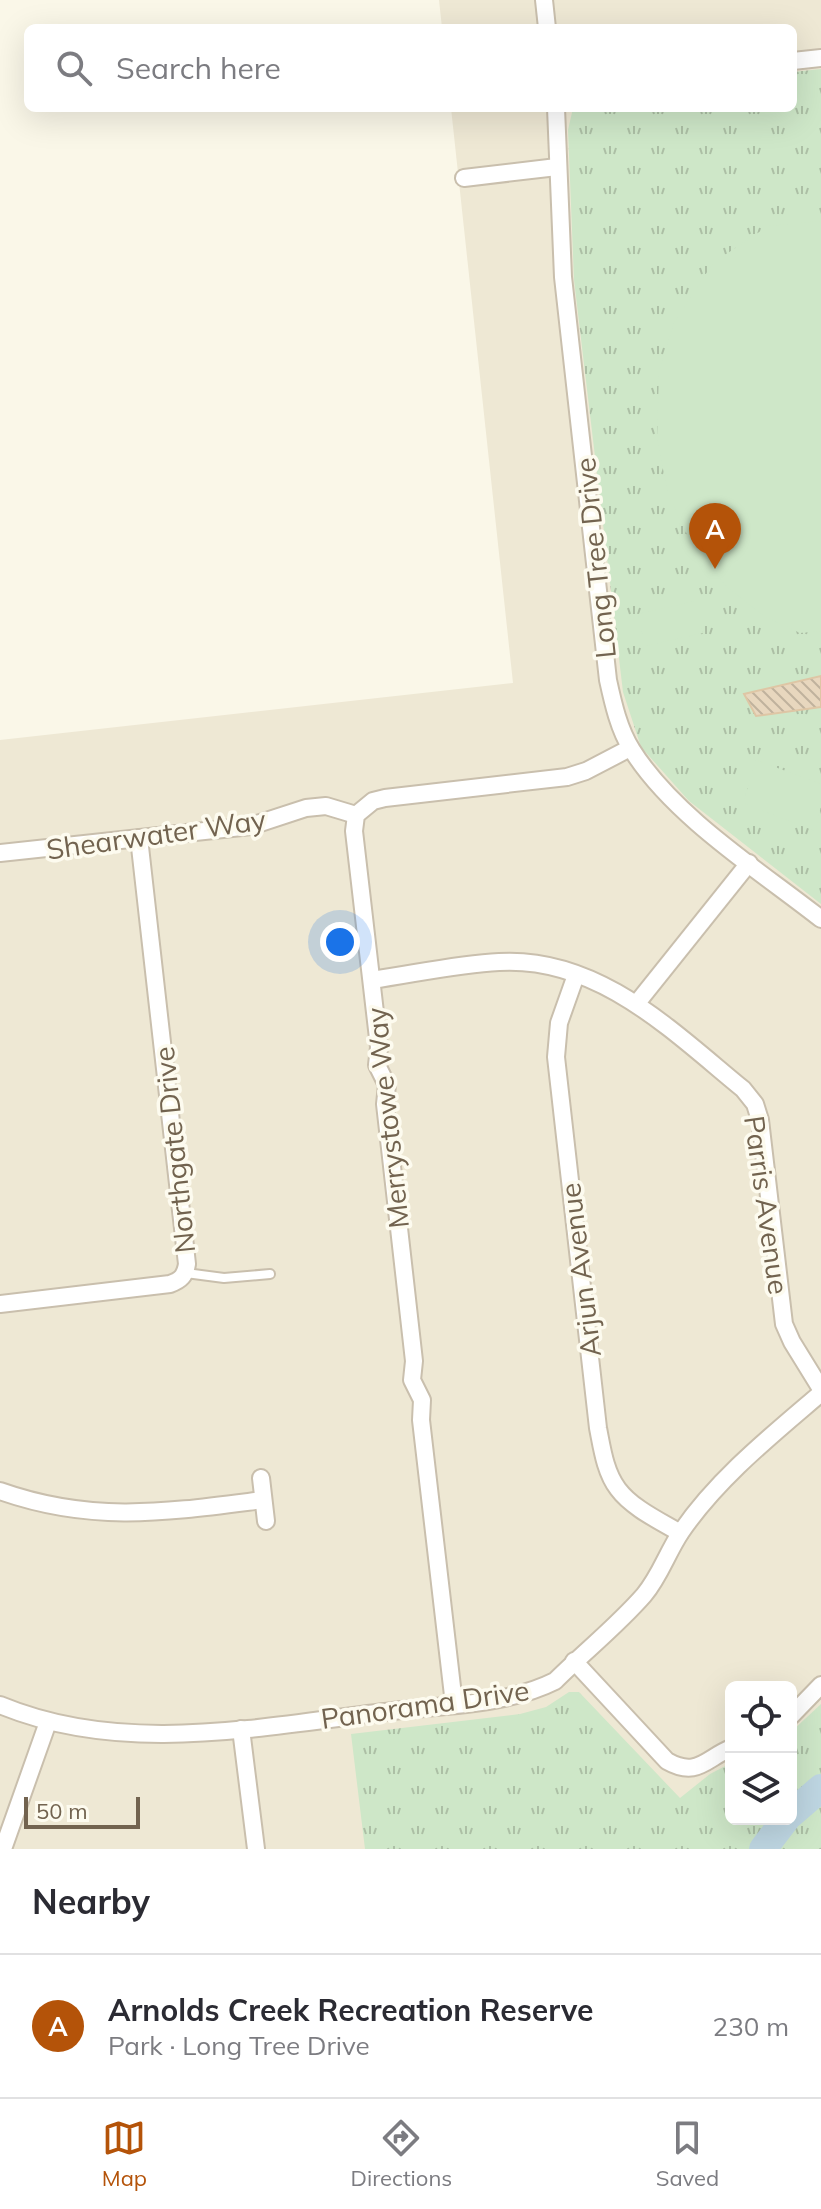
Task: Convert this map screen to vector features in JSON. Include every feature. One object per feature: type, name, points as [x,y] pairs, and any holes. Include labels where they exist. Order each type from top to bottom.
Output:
[{"type":"street","points":[[544,0],[547,24]]},
{"type":"street","points":[[797,61],[821,58]]},
{"type":"street","name":"Long Tree Drive","points":[[556,112],[563,277],[608,680],[614,707],[630,748],[653,780],[680,809],[821,919]]},
{"type":"street","points":[[464,178],[557,167]]},
{"type":"street","points":[[356,815],[373,801],[385,798],[567,777],[586,771],[630,748]]},
{"type":"street","name":"Shearwater Way","points":[[0,853],[251,826],[306,808],[326,806],[356,815]]},
{"type":"street","name":"Merrystowe Way","points":[[356,815],[354,831],[379,1047],[377,1065],[387,1085],[385,1104],[414,1361],[412,1380],[422,1400],[421,1420],[454,1704]]},
{"type":"street","name":"Northgate Drive","points":[[0,1304],[170,1284],[186,1273],[139,838]]},
{"type":"street","points":[[637,1003],[749,863]]},
{"type":"street","name":"Parris Avenue","points":[[372,980],[499,962],[550,966],[604,985],[637,1003],[743,1089],[755,1104],[760,1120],[784,1324],[821,1391]]},
{"type":"street","name":"Arjun Avenue","points":[[576,975],[559,1023],[556,1057],[598,1428],[604,1460],[618,1489],[643,1510],[680,1533]]},
{"type":"street","name":"Panorama Drive","points":[[0,1705],[48,1722],[95,1731],[173,1735],[454,1704],[537,1690],[555,1681],[642,1597],[659,1575],[680,1533],[714,1492],[821,1391]]},
{"type":"street","points":[[261,1478],[266,1521]]},
{"type":"street","points":[[0,1491],[53,1506],[118,1514],[178,1511],[263,1500]]},
{"type":"street","points":[[574,1661],[667,1761],[680,1768],[691,1769],[725,1751]]},
{"type":"street","points":[[797,1710],[821,1685]]},
{"type":"street","points":[[3,1849],[48,1722]]},
{"type":"street","points":[[241,1729],[256,1849]]},
{"type":"lane","points":[[186,1273],[224,1278],[270,1274]]},
{"type":"shaded area","points":[[439,0],[821,0],[821,1849],[0,1849],[0,740],[513,683],[451,112],[797,112],[797,24],[442,24]]},
{"type":"green space","points":[[821,69],[821,904],[689,801],[641,747],[623,692],[574,280],[568,130],[572,112],[797,112],[797,72]]},
{"type":"green space","points":[[821,221],[821,631],[800,633],[764,616],[727,587],[692,545],[668,494],[657,439],[659,371],[674,323],[713,263],[768,226]]},
{"type":"green space","points":[[695,601],[703,633],[645,646],[638,614]]},
{"type":"green space","points":[[756,760],[821,784],[821,806],[815,831],[743,803]]},
{"type":"green space","points":[[569,1692],[579,1692],[680,1798],[725,1766],[725,1825],[797,1825],[797,1726],[821,1704],[821,1849],[365,1849],[351,1734],[520,1714],[546,1707]]},
{"type":"building","points":[[821,676],[821,707],[756,716],[744,694]]},
{"type":"waterway","points":[[797,1809],[821,1788]]},
{"type":"waterway","points":[[763,1849],[781,1825]]},
{"type":"place","name":"Arnolds Creek Recreation Reserve","points":[[715,569]]}]
